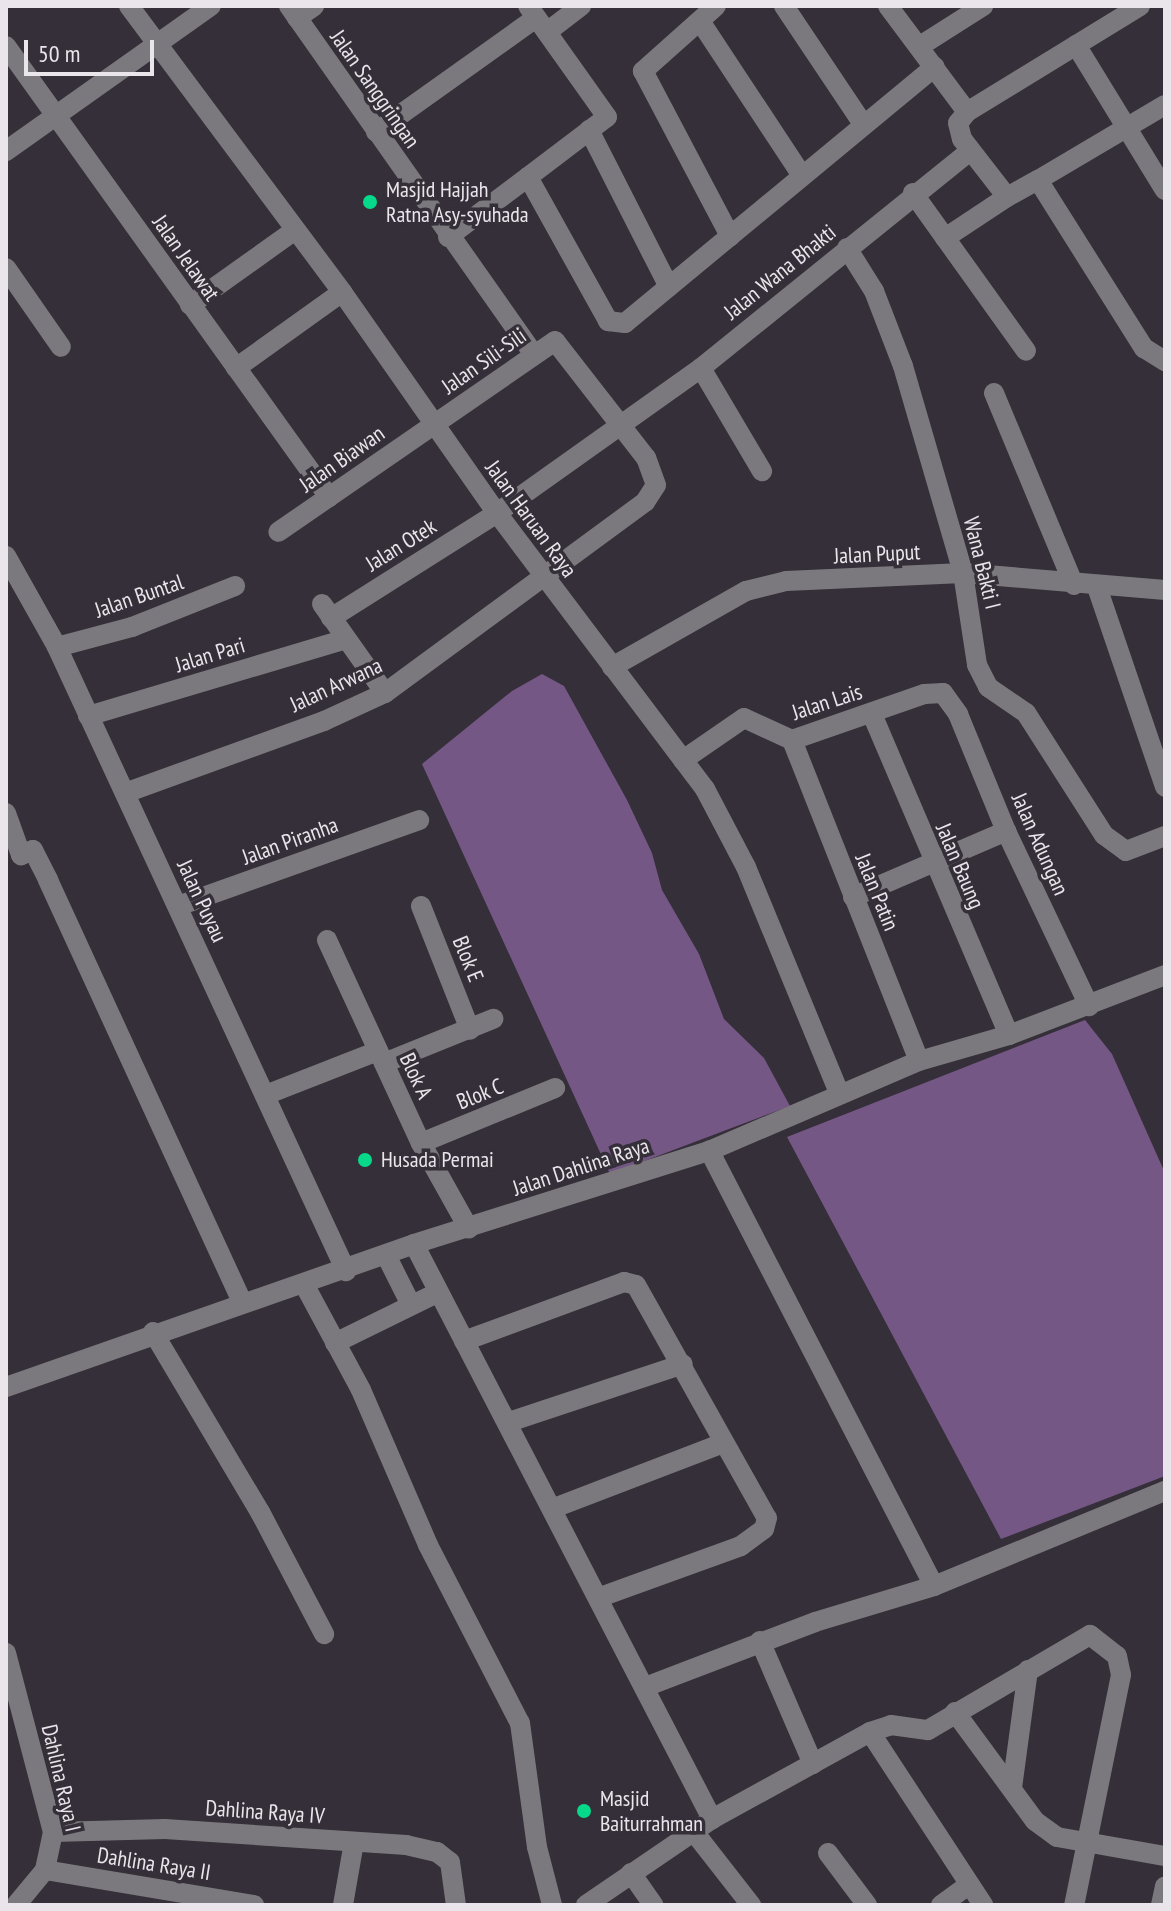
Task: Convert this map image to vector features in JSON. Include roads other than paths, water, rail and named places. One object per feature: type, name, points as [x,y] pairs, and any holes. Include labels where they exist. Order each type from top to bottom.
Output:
[{"type":"street","name":"Jalan Haruan Raya","points":[[129,6],[342,292],[543,576],[705,789],[746,867],[839,1093]]},
{"type":"street","points":[[6,151],[211,6]]},
{"type":"street","points":[[376,132],[537,19],[581,6]]},
{"type":"street","points":[[716,6],[643,71],[730,236]]},
{"type":"street","points":[[784,6],[863,124]]},
{"type":"street","points":[[888,6],[967,112]]},
{"type":"street","points":[[920,46],[983,6]]},
{"type":"street","points":[[1007,197],[970,151],[958,123],[967,112],[1140,6]]},
{"type":"street","name":"Jalan Sanggringan","points":[[300,10],[376,132],[534,355]]},
{"type":"street","points":[[448,237],[607,117],[537,19]]},
{"type":"street","points":[[700,21],[801,174]]},
{"type":"street","points":[[1076,45],[1165,190]]},
{"type":"street","name":"Jalan Jelawat","points":[[6,46],[329,497]]},
{"type":"street","points":[[528,177],[612,324],[625,323],[801,174],[935,67]]},
{"type":"street","points":[[945,238],[1007,197],[1165,105]]},
{"type":"street","points":[[589,130],[669,287]]},
{"type":"street","name":"Jalan Wana Bhakti","points":[[617,425],[701,368],[913,193],[970,151]]},
{"type":"street","points":[[1038,180],[1144,348],[1165,361]]},
{"type":"street","points":[[913,193],[1026,351]]},
{"type":"street","points":[[190,305],[295,230]]},
{"type":"street","name":"Wana Bakti I","points":[[847,248],[888,323],[963,573],[977,665],[988,687],[1026,713],[1089,817],[1126,851],[1165,836]]},
{"type":"street","points":[[6,268],[61,347]]},
{"type":"street","points":[[236,368],[342,292]]},
{"type":"street","name":"Jalan Sili-Sili","points":[[434,425],[555,341],[617,425]]},
{"type":"street","points":[[701,368],[762,471]]},
{"type":"street","points":[[994,393],[1074,585]]},
{"type":"street","name":"Jalan Biawan","points":[[278,532],[434,425]]},
{"type":"street","name":"Jalan Otek","points":[[346,639],[326,611],[497,513],[617,425]]},
{"type":"street","name":"Jalan Arwana","points":[[125,793],[324,721],[385,693],[543,576],[653,493],[654,473],[617,425]]},
{"type":"street","name":"Jalan Puyau","points":[[6,556],[57,647],[268,1094],[346,1271]]},
{"type":"street","name":"Jalan Puput","points":[[612,667],[746,591],[786,581],[963,573],[1097,587],[1165,590]]},
{"type":"street","name":"Jalan Buntal","points":[[57,647],[132,627],[235,586]]},
{"type":"street","points":[[1097,587],[1165,787]]},
{"type":"street","points":[[346,639],[385,693]]},
{"type":"street","name":"Jalan Pari","points":[[88,716],[346,639]]},
{"type":"street","name":"Jalan Lais","points":[[683,760],[744,718],[792,740],[924,694],[943,693],[950,701]]},
{"type":"street","name":"Jalan Adungan","points":[[950,701],[1006,831],[1089,1006]]},
{"type":"street","name":"Jalan Baung","points":[[872,714],[932,864],[1009,1035]]},
{"type":"street","name":"Jalan Patin","points":[[792,740],[919,1061]]},
{"type":"street","points":[[6,813],[21,855],[33,850],[48,880],[243,1303]]},
{"type":"street","name":"Jalan Piranha","points":[[178,906],[419,820]]},
{"type":"street","points":[[853,897],[1006,831]]},
{"type":"street","name":"Blok E","points":[[421,906],[470,1030]]},
{"type":"street","name":"Blok A","points":[[327,940],[421,1143],[469,1229]]},
{"type":"street","name":"Jalan Dahlina Raya","points":[[6,1387],[153,1332],[346,1271],[414,1244],[709,1151],[919,1061],[1009,1035],[1165,975]]},
{"type":"street","points":[[268,1094],[470,1030],[493,1019]]},
{"type":"street","name":"Blok C","points":[[421,1143],[555,1088]]},
{"type":"street","points":[[709,1151],[934,1586]]},
{"type":"street","points":[[414,1244],[437,1293],[554,1508],[712,1819]]},
{"type":"street","points":[[386,1255],[411,1305]]},
{"type":"street","points":[[464,1341],[624,1282],[644,1293],[723,1443],[767,1518],[764,1529],[741,1546],[600,1597]]},
{"type":"street","points":[[304,1284],[335,1343],[428,1545],[520,1723],[537,1847],[552,1905]]},
{"type":"street","points":[[335,1343],[437,1293]]},
{"type":"street","points":[[153,1332],[260,1512],[324,1634]]},
{"type":"street","points":[[509,1422],[683,1364]]},
{"type":"street","points":[[554,1508],[723,1443]]},
{"type":"street","points":[[645,1687],[760,1641],[934,1586],[1165,1491]]},
{"type":"street","points":[[586,1905],[712,1819],[870,1732],[891,1725],[922,1732],[1090,1635],[1109,1646],[1121,1665],[1074,1905]]},
{"type":"street","points":[[760,1641],[813,1764]]},
{"type":"street","name":"Dahlina Raya I","points":[[6,1653],[53,1832],[45,1870],[16,1905]]},
{"type":"street","points":[[1012,1788],[1028,1670]]},
{"type":"street","points":[[955,1712],[1035,1821],[1057,1837],[1165,1856]]},
{"type":"street","points":[[870,1732],[983,1905]]},
{"type":"street","name":"Dahlina Raya IV","points":[[53,1832],[165,1829],[354,1842],[437,1852],[450,1862],[456,1905]]},
{"type":"street","points":[[694,1832],[751,1905]]},
{"type":"street","points":[[343,1905],[354,1842]]},
{"type":"street","points":[[828,1853],[867,1905]]},
{"type":"street","name":"Dahlina Raya II","points":[[45,1870],[254,1905]]},
{"type":"street","points":[[631,1873],[653,1905]]},
{"type":"street","points":[[941,1905],[969,1885]]},
{"type":"street","points":[[1161,1905],[1165,1886]]},
{"type":"place","name":"Masjid Hajjah Ratna Asy-syuhada","points":[[370,202]]},
{"type":"place","name":"Husada Permai","points":[[365,1160]]},
{"type":"place","name":"Masjid Baiturrahman","points":[[584,1811]]}]
